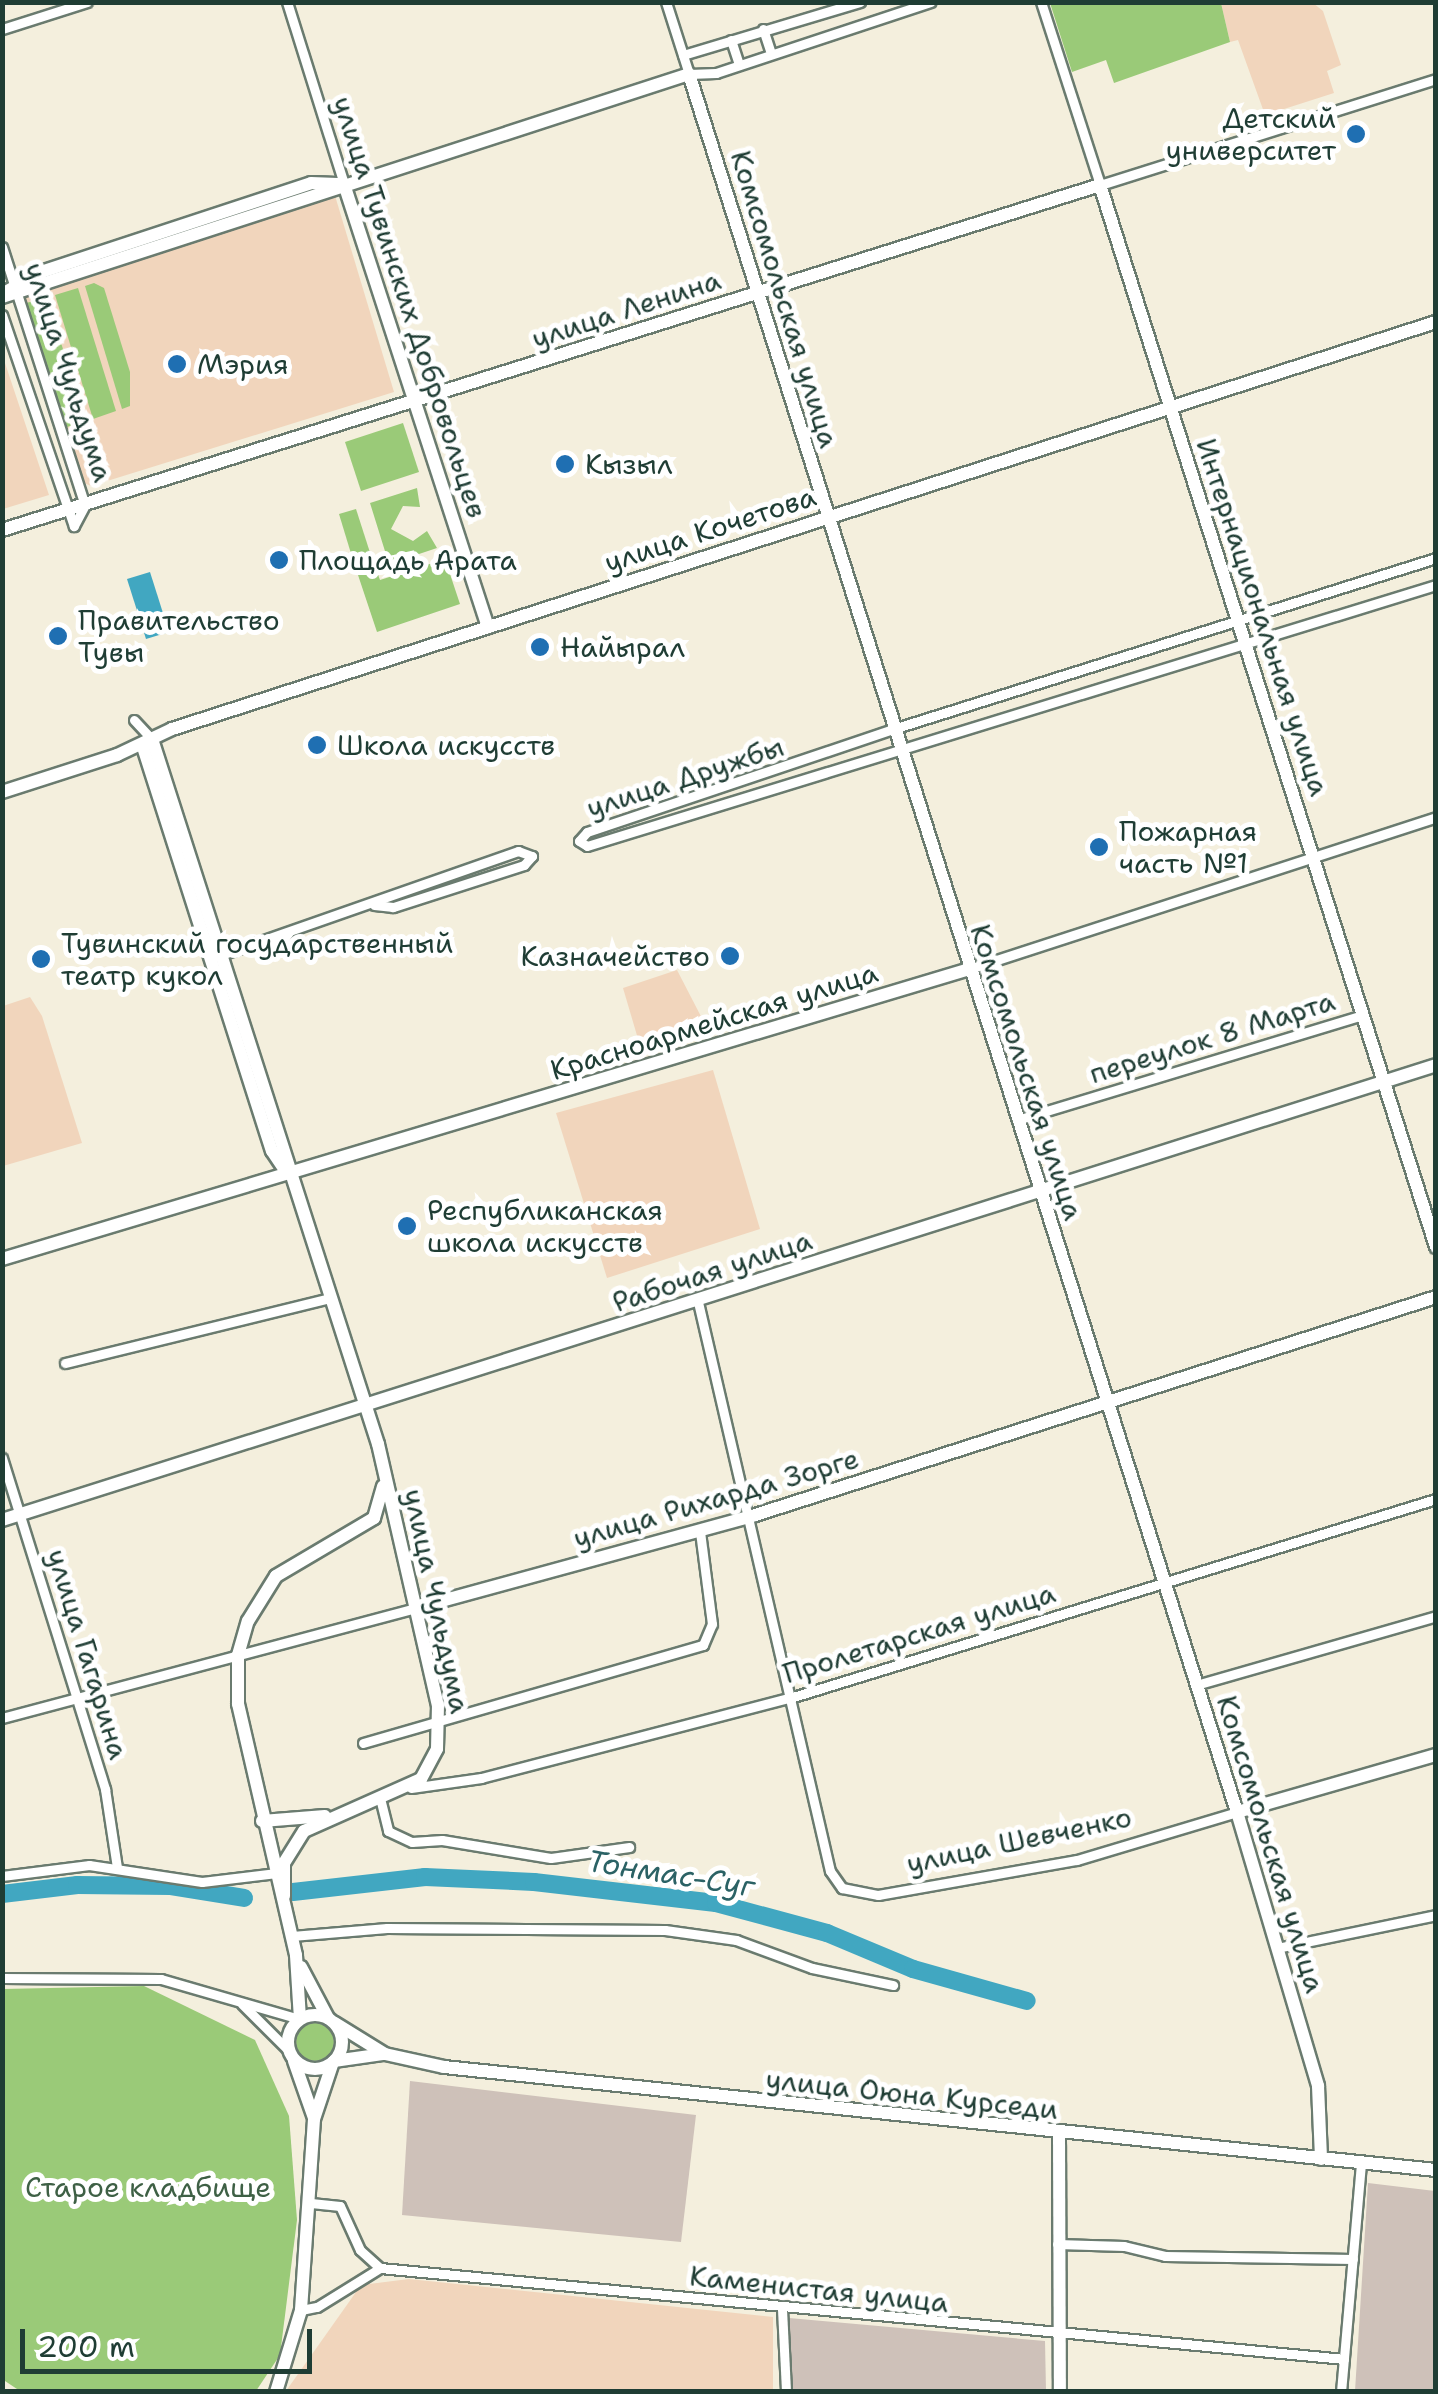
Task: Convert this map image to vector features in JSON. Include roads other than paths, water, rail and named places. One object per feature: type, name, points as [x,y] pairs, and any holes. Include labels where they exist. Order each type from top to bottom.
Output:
[{"type":"street","points":[[2,29],[87,2]]},
{"type":"street","name":"улица Тувинских Добровольцев","points":[[287,2],[488,627]]},
{"type":"street","name":"Комсомольская улица","points":[[666,2],[1236,1812],[1318,2086],[1321,2159]]},
{"type":"street","points":[[683,55],[860,2]]},
{"type":"street","points":[[9,292],[311,183],[344,184],[689,74],[739,65],[931,2]]},
{"type":"street","name":"Интернациональная улица","points":[[1041,2],[1436,1246]]},
{"type":"street","points":[[832,11],[840,32]]},
{"type":"street","points":[[763,29],[771,54]]},
{"type":"street","points":[[731,40],[739,65]]},
{"type":"street","name":"улица Ленина","points":[[2,530],[1436,79]]},
{"type":"street","name":"улица Чульдума","points":[[2,247],[9,292],[85,505]]},
{"type":"street","name":"улица Чульдума","points":[[2,315],[65,510]]},
{"type":"street","name":"улица Кочетова","points":[[2,792],[488,627],[1436,322]]},
{"type":"street","name":"улица Дружбы","points":[[1436,558],[894,729],[587,832],[579,841],[588,846],[1436,585]]},
{"type":"street","points":[[1096,663],[1104,686]]},
{"type":"street","name":"улица Чульдума","points":[[147,741],[366,1406],[384,1468],[439,1721],[433,1759],[411,1788],[382,1802],[345,1812],[294,1842],[284,1863],[284,1896]]},
{"type":"street","points":[[670,806],[674,818]]},
{"type":"street","name":"Красноармейская улица","points":[[2,1259],[969,969],[1436,817]]},
{"type":"street","points":[[216,956],[374,904],[388,893],[518,851],[532,856],[524,865],[393,907],[374,904]]},
{"type":"street","name":"переулок 8 Марта","points":[[1017,1120],[1362,1015]]},
{"type":"street","name":"Рабочая улица","points":[[2,1520],[698,1302],[1436,1064]]},
{"type":"street","name":"улица Рихарда Зорге","points":[[2,1718],[752,1516],[1436,1297]]},
{"type":"street","points":[[65,1363],[329,1298]]},
{"type":"street","points":[[698,1302],[793,1697]]},
{"type":"street","name":"улица Гагарина","points":[[2,1458],[105,1789],[118,1867]]},
{"type":"street","name":"улица Чульдума","points":[[300,2019],[296,1955],[238,1704],[238,1655],[248,1621],[276,1576],[374,1518],[384,1468]]},
{"type":"street","name":"Пролетарская улица","points":[[411,1788],[480,1778],[793,1697],[1162,1580],[1436,1499]]},
{"type":"street","points":[[374,1518],[396,1526]]},
{"type":"street","points":[[364,1743],[704,1645],[712,1624],[700,1531]]},
{"type":"street","points":[[1196,1685],[1436,1616]]},
{"type":"street","name":"улица Шевченко","points":[[793,1697],[830,1870],[842,1888],[878,1894],[1076,1860],[1436,1755]]},
{"type":"street","points":[[382,1802],[388,1831],[412,1842],[442,1840],[551,1858],[629,1847]]},
{"type":"street","points":[[262,1821],[345,1812]]},
{"type":"street","points":[[2,1876],[118,1867],[202,1882],[276,1873]]},
{"type":"street","points":[[1277,1948],[1436,1915]]},
{"type":"street","points":[[292,1936],[387,1928],[665,1930],[736,1940],[817,1969],[893,1985]]},
{"type":"street","name":"улица Чульдума","points":[[296,1955],[332,2021]]},
{"type":"street","points":[[2,1978],[149,1978],[300,2019],[332,2021],[342,2038],[314,2118],[301,2310],[276,2392]]},
{"type":"street","points":[[240,2002],[308,2068],[333,2062]]},
{"type":"street","points":[[300,2019],[288,2035],[291,2055],[314,2118]]},
{"type":"street","name":"улица Оюна Курседи","points":[[332,2021],[386,2054],[444,2067],[1059,2135],[1436,2170]]},
{"type":"street","name":"улица Оюна Курседи","points":[[333,2062],[386,2054]]},
{"type":"street","points":[[1059,2135],[1060,2392]]},
{"type":"street","points":[[1340,2392],[1360,2163]]},
{"type":"street","points":[[301,2310],[317,2308],[380,2268],[360,2250],[340,2206],[311,2203]]},
{"type":"street","points":[[1057,2244],[1124,2246],[1165,2256],[1353,2259]]},
{"type":"street","name":"Каменистая улица","points":[[380,2268],[1058,2336],[1344,2359]]},
{"type":"street","points":[[782,2309],[786,2392]]},
{"type":"water","points":[[150,572],[169,632],[146,639],[127,579]]},
{"type":"waterway","name":"Тонмас-Суг","points":[[293,1892],[425,1877],[534,1882],[716,1903],[827,1933],[913,1969],[1027,2001]]},
{"type":"waterway","name":"Тонмас-Суг","points":[[2,1894],[77,1885],[171,1886],[244,1898]]},
{"type":"place","name":"Детский университет","points":[[1356,134]]},
{"type":"place","name":"Мэрия","points":[[177,364]]},
{"type":"place","name":"Кызыл","points":[[565,464]]},
{"type":"place","name":"Площадь Арата","points":[[279,560]]},
{"type":"place","name":"Правительство Тувы","points":[[58,636]]},
{"type":"place","name":"Найырал","points":[[540,647]]},
{"type":"place","name":"Школа искусств","points":[[317,745]]},
{"type":"place","name":"Пожарная часть №1","points":[[1099,847]]},
{"type":"place","name":"Казначейство","points":[[730,956]]},
{"type":"place","name":"Тувинский государственный театр кукол","points":[[41,959]]},
{"type":"place","name":"Республиканская школа искусств","points":[[407,1226]]},
{"type":"park label","name":"Старое кладбище","points":[[148,2187]]}]
